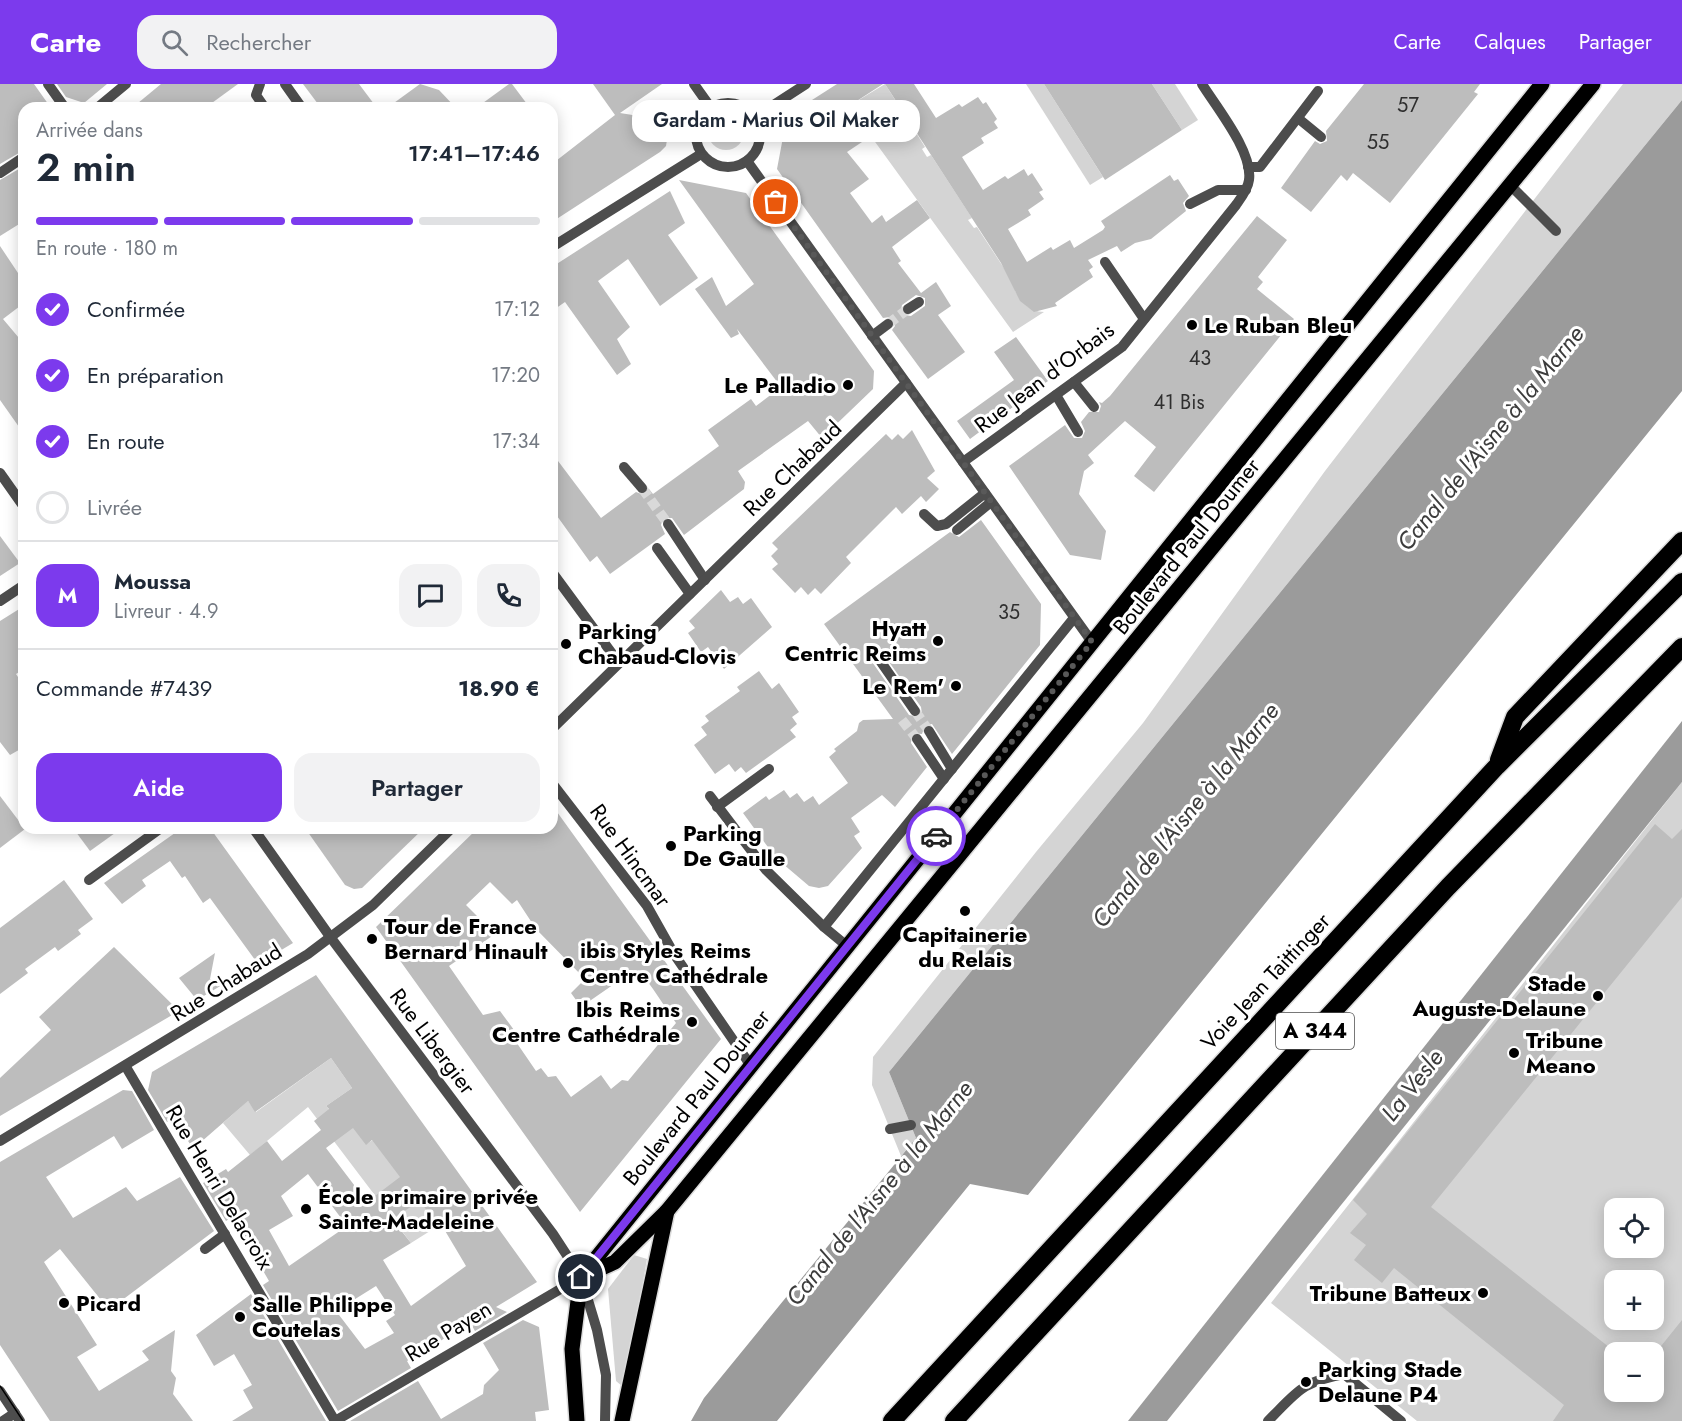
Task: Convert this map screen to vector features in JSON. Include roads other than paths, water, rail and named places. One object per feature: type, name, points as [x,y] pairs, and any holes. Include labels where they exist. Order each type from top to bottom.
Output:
[{"type":"highway","points":[[1497,766],[1515,717],[1682,540]]},
{"type":"highway","name":"Voie Jean Taittinger","points":[[892,1421],[1497,766],[1682,582]]},
{"type":"highway","name":"A 344","points":[[954,1421],[1456,878],[1682,647]]},
{"type":"main road","name":"Boulevard Paul Doumer","points":[[581,1277],[1542,84]]},
{"type":"main road","name":"Boulevard Paul Doumer","points":[[581,1277],[615,1262],[667,1211],[1593,84]]},
{"type":"main road","name":"Boulevard Paul Doumer","points":[[622,1421],[667,1211]]},
{"type":"main road","points":[[577,1421],[572,1349],[581,1277]]},
{"type":"street","points":[[48,84],[61,102]]},
{"type":"street","points":[[104,102],[126,84]]},
{"type":"street","points":[[260,84],[256,95],[261,102]]},
{"type":"street","points":[[285,84],[298,102]]},
{"type":"street","points":[[694,84],[711,108]]},
{"type":"street","points":[[755,117],[806,84]]},
{"type":"street","points":[[1190,204],[1218,190],[1246,190],[1249,180],[1248,167],[1240,144],[1202,84]]},
{"type":"street","points":[[1248,167],[1260,167],[1299,119],[1318,91]]},
{"type":"street","points":[[730,103],[748,110],[755,117],[760,136],[759,146],[747,161],[731,168],[722,167],[714,165],[701,153],[696,134],[698,123],[711,108],[730,103]]},
{"type":"street","points":[[1299,119],[1321,137]]},
{"type":"street","points":[[558,243],[701,153]]},
{"type":"street","points":[[0,172],[18,161]]},
{"type":"street","points":[[747,161],[1092,642]]},
{"type":"street","points":[[1510,185],[1556,231]]},
{"type":"street","name":"Rue Jean d'Orbais","points":[[963,462],[1122,347],[1246,190]]},
{"type":"street","name":"Rue Jean d'Orbais","points":[[1105,262],[1144,319]]},
{"type":"street","points":[[909,309],[919,302]]},
{"type":"street","points":[[872,336],[888,324]]},
{"type":"street","points":[[1074,382],[1094,407]]},
{"type":"street","name":"Rue Chabaud","points":[[558,723],[906,384]]},
{"type":"street","points":[[1056,395],[1078,432]]},
{"type":"street","points":[[624,467],[642,488]]},
{"type":"street","points":[[0,473],[18,498]]},
{"type":"street","points":[[924,514],[937,526],[946,524],[985,493]]},
{"type":"street","points":[[957,530],[992,502]]},
{"type":"street","points":[[668,524],[705,580]]},
{"type":"street","points":[[657,548],[690,594]]},
{"type":"street","points":[[558,580],[619,663]]},
{"type":"street","points":[[0,601],[18,589]]},
{"type":"street","name":"Boulevard Paul Doumer","points":[[824,927],[1074,618]]},
{"type":"street","points":[[874,652],[915,711]]},
{"type":"street","points":[[929,731],[952,769]]},
{"type":"street","points":[[917,739],[944,779]]},
{"type":"street","points":[[717,807],[769,769]]},
{"type":"street","name":"Rue Hincmar","points":[[558,791],[647,906],[670,957],[751,1066]]},
{"type":"street","points":[[710,796],[766,870],[824,927],[847,946]]},
{"type":"street","points":[[89,880],[153,834]]},
{"type":"street","name":"Rue Libergier","points":[[257,834],[331,938],[553,1234],[581,1277]]},
{"type":"street","name":"Rue Chabaud","points":[[0,1141],[126,1067],[331,938],[373,905],[446,834]]},
{"type":"street","name":"Rue Henri Delacroix","points":[[126,1067],[335,1421]]},
{"type":"street","points":[[890,1129],[911,1125]]},
{"type":"street","points":[[205,1249],[225,1234]]},
{"type":"street","points":[[581,1277],[597,1330],[606,1375],[605,1421]]},
{"type":"street","name":"Rue Payen","points":[[335,1421],[581,1277]]},
{"type":"street","points":[[1268,1421],[1300,1388],[1316,1379],[1344,1374],[1401,1421]]},
{"type":"street","points":[[0,1391],[17,1417],[3,1421]]},
{"type":"water","name":"Canal de l'Aisne à la Marne","points":[[1682,100],[1682,391],[1028,1195],[970,1184],[777,1421],[691,1421],[704,1398],[916,1138],[889,1072]]},
{"type":"water","name":"La Vesle","points":[[1682,721],[1682,782],[1167,1421],[1128,1421]]},
{"type":"tunnel","points":[[888,324],[908,309]]},
{"type":"tunnel","points":[[642,488],[668,524]]},
{"type":"tunnel","points":[[915,711],[929,731]]},
{"type":"tunnel","points":[[902,720],[917,739]]},
{"type":"tram line","points":[[0,1386],[23,1421]]},
{"type":"place","name":"Gardam - Marius Oil Maker","points":[[776,202]]},
{"type":"place","name":"Le Ruban Bleu","points":[[1192,325]]},
{"type":"place","name":"Le Palladio","points":[[848,385]]},
{"type":"place","name":"Hyatt Centric Reims","points":[[938,641]]},
{"type":"place","name":"Parking Chabaud-Clovis","points":[[566,644]]},
{"type":"place","name":"Le Rem'","points":[[956,686]]},
{"type":"place","name":"Parking De Gaulle","points":[[671,846]]},
{"type":"place","name":"Capitainerie du Relais","points":[[965,911]]},
{"type":"place","name":"Tour de France Bernard Hinault","points":[[372,939]]},
{"type":"place","name":"ibis Styles Reims Centre Cathédrale","points":[[568,963]]},
{"type":"place","name":"Stade Auguste-Delaune","points":[[1598,996]]},
{"type":"place","name":"Ibis Reims Centre Cathédrale","points":[[692,1022]]},
{"type":"place","name":"Tribune Meano","points":[[1514,1053]]},
{"type":"place","name":"École primaire privée Sainte-Madeleine","points":[[306,1209]]},
{"type":"place","name":"Tribune Batteux","points":[[1483,1293]]},
{"type":"place","name":"Picard","points":[[64,1303]]},
{"type":"place","name":"Salle Philippe Coutelas","points":[[240,1317]]},
{"type":"place","name":"Parking Stade Delaune P4","points":[[1306,1382]]}]
